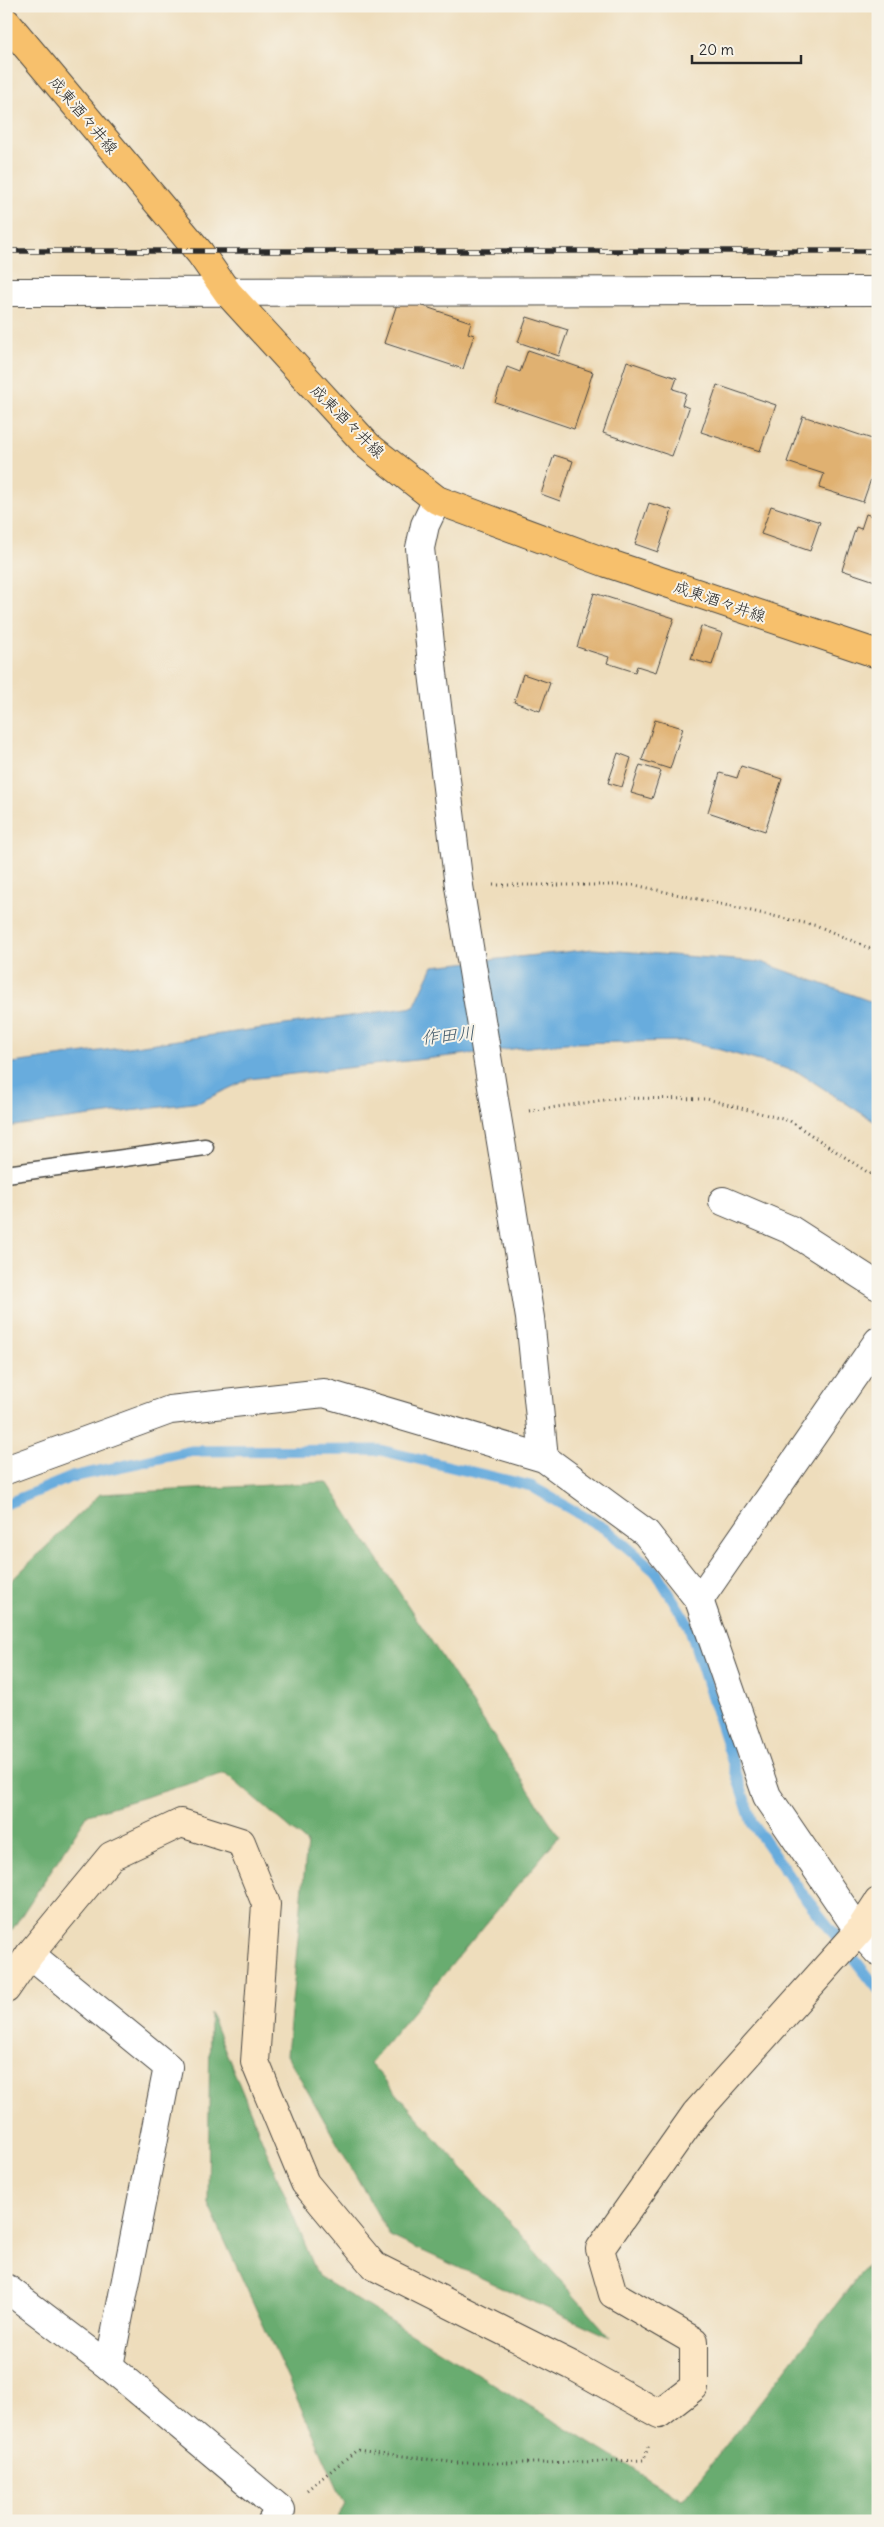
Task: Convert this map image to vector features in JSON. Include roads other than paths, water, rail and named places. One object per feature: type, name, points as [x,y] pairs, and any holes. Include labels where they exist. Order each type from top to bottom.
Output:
[{"type":"main road","name":"成東酒々井線","points":[[6,22],[200,253],[228,294],[368,446],[437,500],[607,563],[878,654]]},
{"type":"street","points":[[6,292],[228,294],[878,292]]},
{"type":"street","points":[[437,500],[425,525],[420,548],[460,886],[530,1318],[544,1458]]},
{"type":"street","points":[[723,1201],[791,1230],[878,1286]]},
{"type":"street","points":[[698,1600],[878,1341]]},
{"type":"street","points":[[6,1470],[170,1410],[324,1392],[544,1458],[646,1533],[698,1600],[767,1796],[848,1942],[878,1952]]},
{"type":"street","points":[[6,1989],[30,1954],[111,1856],[181,1823],[241,1842],[266,1904],[255,2062],[305,2183],[374,2266],[573,2366],[659,2414],[694,2387],[694,2341],[613,2294],[600,2249],[696,2113],[848,1942],[878,1902]]},
{"type":"street","points":[[30,1954],[168,2067],[109,2366]]},
{"type":"street","points":[[6,2288],[109,2366],[276,2516]]},
{"type":"lane","points":[[6,1174],[205,1147]]},
{"type":"water","name":"作田川","points":[[593,949],[761,962],[878,1004],[878,1124],[798,1072],[689,1041],[565,1043],[249,1079],[200,1102],[6,1127],[6,1064],[414,1007],[433,966]]},
{"type":"waterway","points":[[6,1504],[72,1477],[192,1451],[380,1450],[531,1486],[607,1530],[656,1572],[689,1626],[752,1823],[800,1891],[878,1989]]},
{"type":"railway","points":[[6,251],[878,251]]}]
